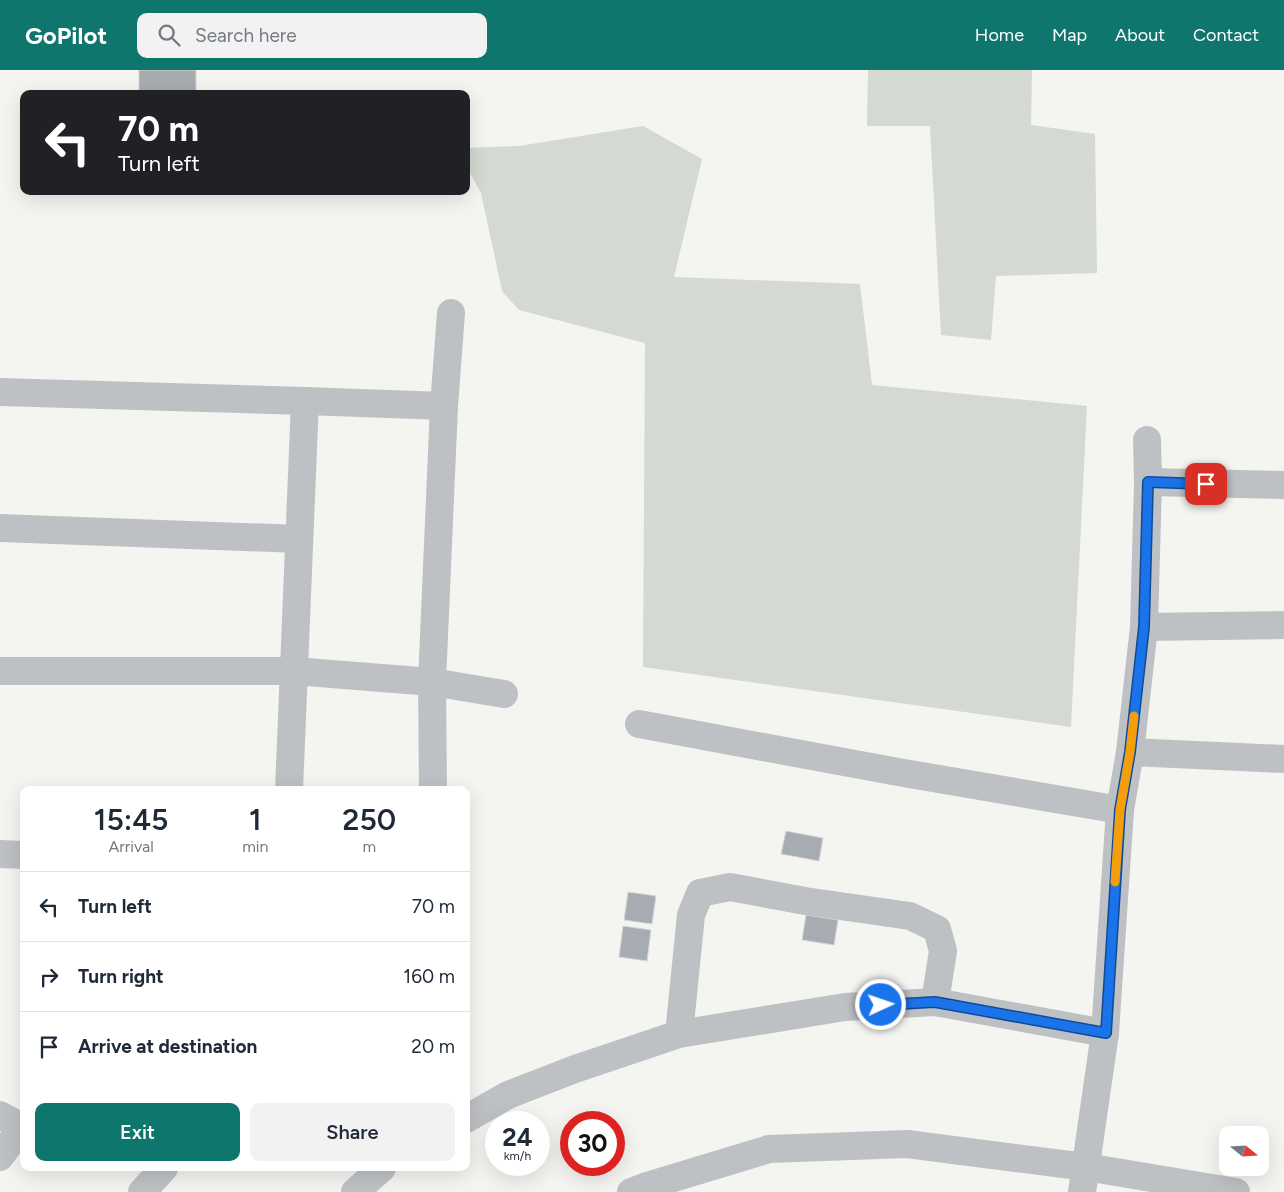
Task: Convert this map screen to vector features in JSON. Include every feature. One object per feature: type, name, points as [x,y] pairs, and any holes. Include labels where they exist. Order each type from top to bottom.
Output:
[{"type":"street","points":[[433,786],[432,682],[444,406],[451,312]]},
{"type":"street","points":[[0,392],[305,400],[444,406]]},
{"type":"street","points":[[289,786],[305,400]]},
{"type":"street","points":[[1084,1180],[1106,1033],[1120,810],[1130,752],[1144,627],[1148,482],[1147,440]]},
{"type":"street","points":[[1148,482],[1284,485]]},
{"type":"street","points":[[0,528],[300,539]]},
{"type":"street","points":[[1144,627],[1284,625]]},
{"type":"street","points":[[0,671],[294,671],[432,682],[504,694]]},
{"type":"street","points":[[639,724],[898,772],[1120,810]]},
{"type":"street","points":[[1130,752],[1284,760]]},
{"type":"street","points":[[0,854],[20,855]]},
{"type":"street","points":[[679,1034],[691,916],[700,893],[730,886],[805,901],[910,916],[937,929],[943,952],[935,1002]]},
{"type":"street","points":[[470,1117],[508,1095],[575,1069],[679,1034],[845,1007],[935,1002],[1106,1033]]},
{"type":"street","points":[[0,1157],[15,1122]]},
{"type":"street","points":[[631,1192],[769,1149],[907,1144],[1084,1180],[1236,1192]]},
{"type":"street","points":[[142,1192],[161,1171]]},
{"type":"street","points":[[355,1192],[379,1171]]},
{"type":"shaded area","points":[[868,70],[1032,70],[1031,125],[1095,134],[1097,273],[996,276],[991,340],[941,335],[930,126],[867,126]]},
{"type":"shaded area","points":[[643,126],[702,159],[674,277],[860,284],[872,385],[1087,406],[1071,727],[643,667],[645,343],[519,310],[502,291],[481,193],[470,173],[470,148],[519,146]]},
{"type":"building","points":[[139,70],[196,70],[196,90],[139,90]]},
{"type":"building","points":[[786,831],[823,838],[819,861],[781,854]]},
{"type":"building","points":[[628,892],[656,896],[652,924],[624,920]]},
{"type":"building","points":[[806,915],[838,920],[834,945],[802,940]]},
{"type":"building","points":[[623,926],[651,930],[647,961],[619,957]]},
{"type":"slow traffic","points":[[1115,882],[1120,810],[1134,716]]},
{"type":"route","points":[[881,1005],[935,1002],[1106,1033],[1120,810],[1130,752],[1144,627],[1148,482],[1206,484]]}]
